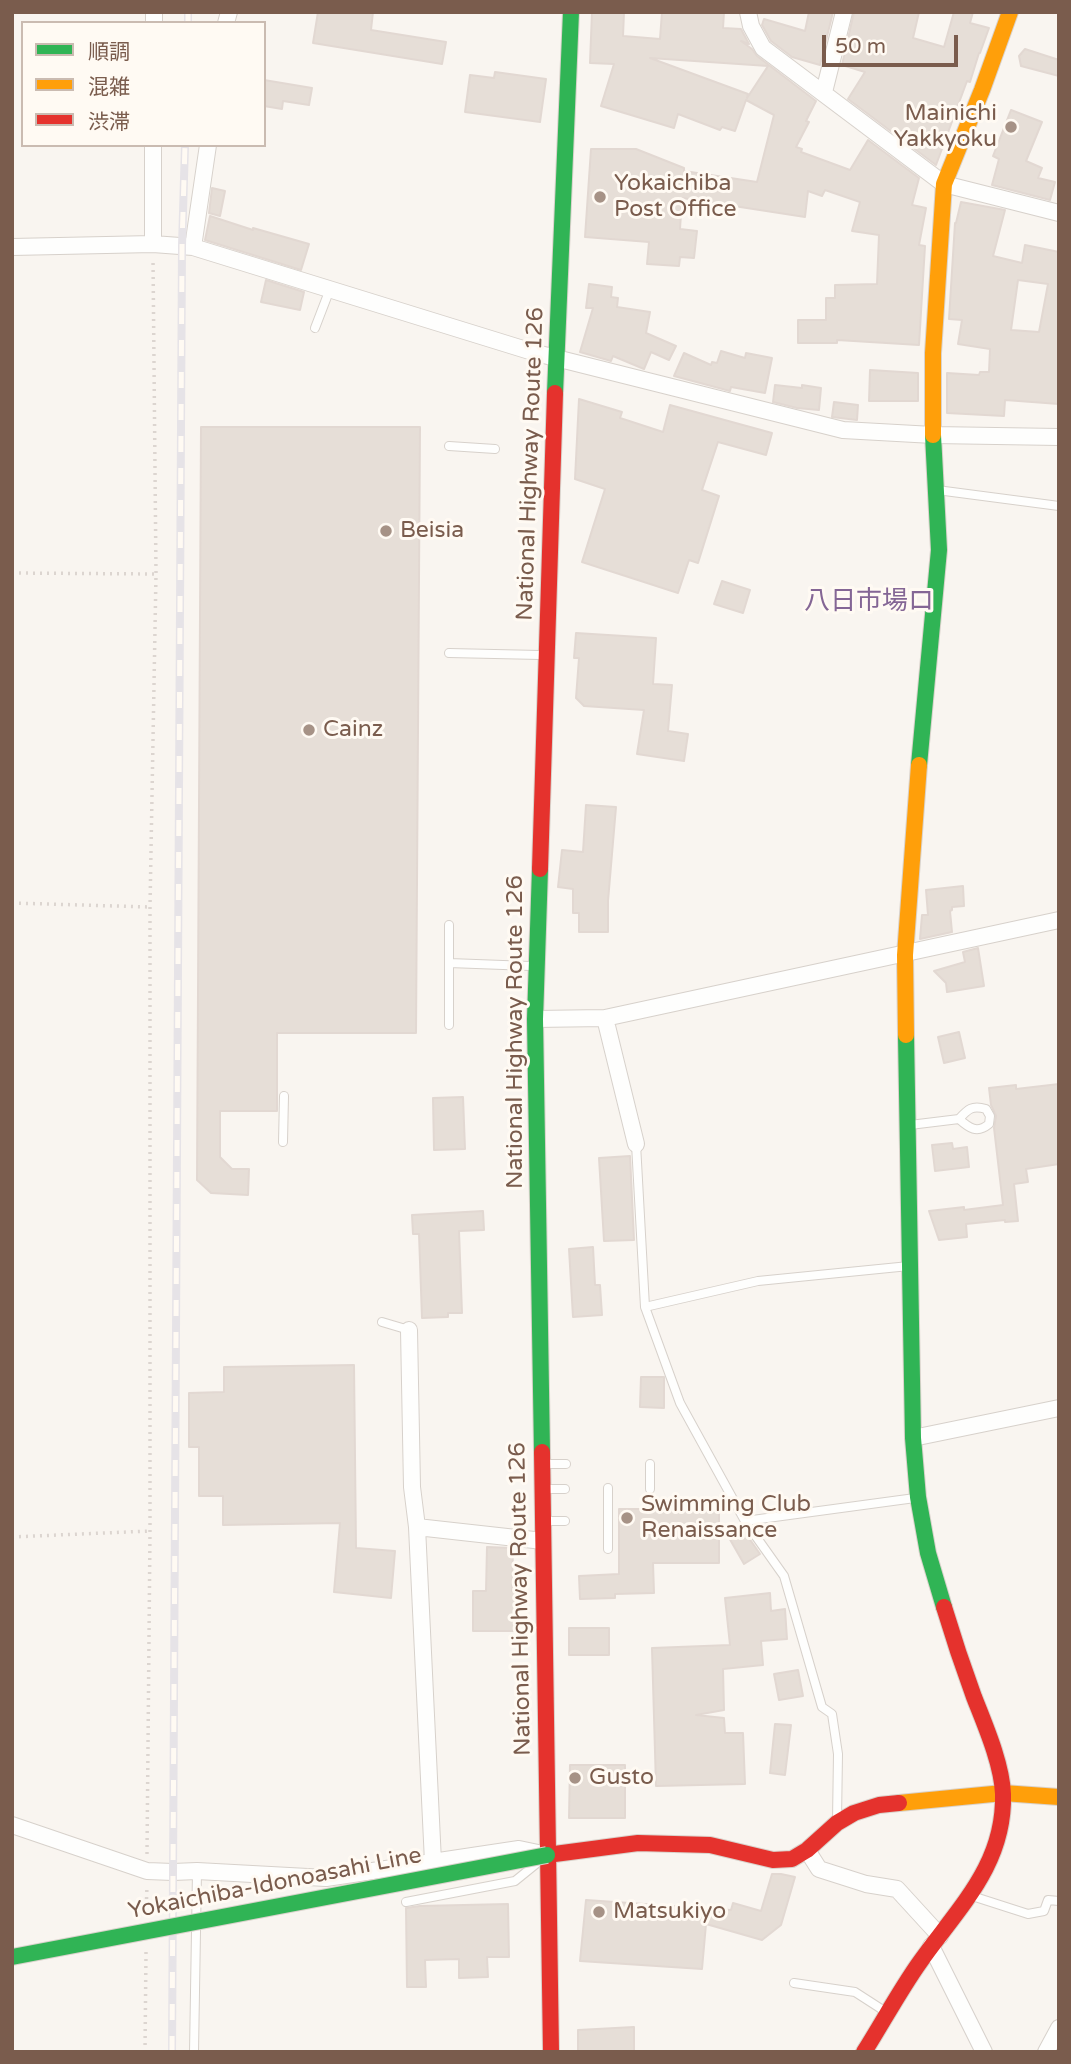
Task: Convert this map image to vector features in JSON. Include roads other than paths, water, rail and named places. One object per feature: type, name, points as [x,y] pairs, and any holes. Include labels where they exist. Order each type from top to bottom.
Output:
[{"type":"main road","name":"National Highway Route 126","points":[[551,2052],[547,1855],[547,1546],[542,1489],[535,1019],[571,12]]},
{"type":"main road","points":[[864,2052],[935,1941],[970,1895],[989,1864],[995,1848],[1003,1793],[994,1750],[958,1655],[928,1553],[918,1497],[913,1438],[905,955],[914,814],[939,550],[933,435],[933,353],[942,199],[944,184],[1010,12]]},
{"type":"main road","points":[[807,1850],[837,1823],[854,1813],[879,1805],[1003,1793],[1059,1797]]},
{"type":"main road","name":"Yokaichiba-Idonoasahi Line","points":[[12,1957],[547,1855],[638,1843],[710,1844],[773,1860],[792,1858],[807,1850]]},
{"type":"street","points":[[748,12],[751,26],[763,48],[944,184],[1059,213]]},
{"type":"street","points":[[824,92],[844,12]]},
{"type":"street","points":[[153,147],[153,244]]},
{"type":"street","points":[[193,247],[208,147]]},
{"type":"street","points":[[12,247],[153,244],[193,247],[557,358],[843,430],[1059,437]]},
{"type":"street","points":[[535,1019],[605,1018],[1059,920]]},
{"type":"street","points":[[605,1018],[636,1144]]},
{"type":"street","points":[[409,1330],[412,1487],[417,1527],[433,1862]]},
{"type":"street","points":[[913,1438],[1059,1408]]},
{"type":"street","points":[[417,1527],[547,1546]]},
{"type":"street","points":[[12,1825],[147,1871],[326,1878],[519,1849],[547,1855]]},
{"type":"street","points":[[807,1850],[819,1869],[866,1884],[897,1889],[935,1941],[984,2052]]},
{"type":"street","points":[[1046,2052],[1059,2028]]},
{"type":"lane","points":[[315,328],[330,289]]},
{"type":"lane","points":[[449,446],[495,449]]},
{"type":"lane","points":[[936,489],[1059,506]]},
{"type":"lane","points":[[449,653],[547,655]]},
{"type":"lane","points":[[449,925],[449,1025]]},
{"type":"lane","points":[[449,963],[537,966]]},
{"type":"lane","points":[[283,1142],[285,1096]]},
{"type":"lane","points":[[908,1126],[959,1119]]},
{"type":"lane","points":[[636,1144],[645,1307],[680,1403],[745,1521],[784,1576],[822,1707],[832,1714],[838,1754],[837,1823]]},
{"type":"lane","points":[[645,1307],[758,1281],[909,1266]]},
{"type":"lane","points":[[382,1321],[409,1330]]},
{"type":"lane","points":[[542,1464],[566,1464]]},
{"type":"lane","points":[[650,1464],[650,1489]]},
{"type":"lane","points":[[608,1488],[608,1549]]},
{"type":"lane","points":[[542,1489],[565,1489]]},
{"type":"lane","points":[[745,1521],[918,1497]]},
{"type":"lane","points":[[543,1521],[565,1521]]},
{"type":"lane","points":[[406,1902],[515,1881],[547,1855]]},
{"type":"lane","points":[[194,2052],[197,1871]]},
{"type":"lane","points":[[970,1895],[1028,1914],[1044,1911],[1048,1900],[1059,1901]]},
{"type":"lane","points":[[794,1983],[855,1992],[888,2013]]},
{"type":"railway","points":[[188,12],[188,21]]},
{"type":"railway","points":[[172,2052],[182,246],[185,147]]},
{"type":"place","name":"Mainichi Yakkyoku","points":[[1011,127]]},
{"type":"place","name":"Yokaichiba Post Office","points":[[600,197]]},
{"type":"place","name":"Beisia","points":[[386,531]]},
{"type":"place","name":"Cainz","points":[[309,730]]},
{"type":"place","name":"Swimming Club Renaissance","points":[[627,1518]]},
{"type":"place","name":"Gusto","points":[[575,1778]]},
{"type":"place","name":"Matsukiyo","points":[[599,1912]]},
{"type":"district","name":"八日市場ロ","points":[[869,602]]}]
